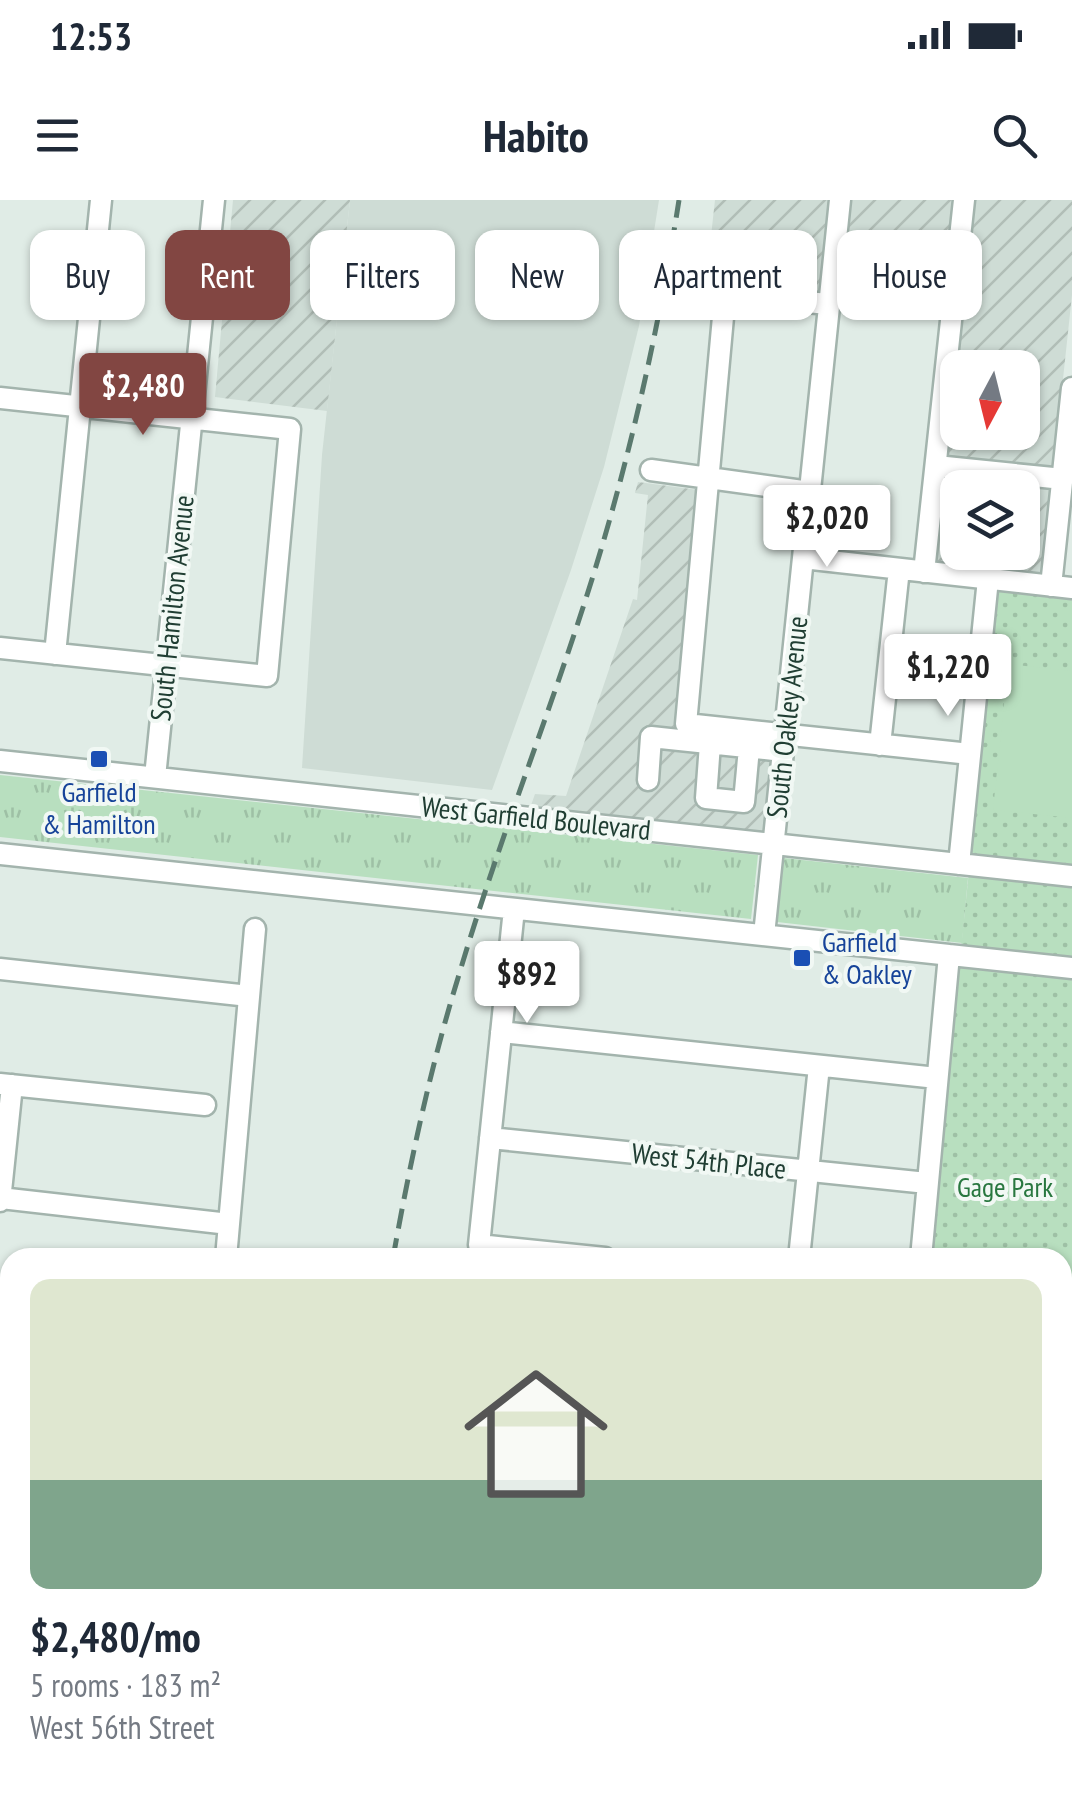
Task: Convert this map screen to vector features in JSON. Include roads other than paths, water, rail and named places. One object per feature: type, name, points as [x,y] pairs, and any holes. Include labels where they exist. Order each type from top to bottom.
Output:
[{"type":"street","points":[[55,654],[101,200]]},
{"type":"street","name":"South Hamilton Avenue","points":[[155,778],[214,200]]},
{"type":"street","name":"South Oakley Avenue","points":[[764,935],[840,200]]},
{"type":"street","points":[[924,572],[964,200]]},
{"type":"street","points":[[784,743],[686,724],[725,294],[829,304]]},
{"type":"street","points":[[803,558],[1062,587],[1062,479],[1072,388]]},
{"type":"street","points":[[0,398],[290,428],[266,676],[0,648]]},
{"type":"street","points":[[936,466],[1062,479]]},
{"type":"street","points":[[651,470],[810,492]]},
{"type":"street","points":[[880,744],[899,569]]},
{"type":"street","points":[[959,864],[988,579]]},
{"type":"street","points":[[648,780],[651,738],[748,748],[784,743],[880,744],[970,754]]},
{"type":"street","points":[[710,744],[706,798],[744,802],[748,748]]},
{"type":"street","name":"West Garfield Boulevard","points":[[0,761],[1072,876]]},
{"type":"street","points":[[0,854],[1072,968]]},
{"type":"street","points":[[514,908],[478,1244],[514,1248]]},
{"type":"street","points":[[227,1248],[256,929]]},
{"type":"street","points":[[921,1248],[949,955]]},
{"type":"street","points":[[0,969],[250,996]]},
{"type":"street","points":[[501,1032],[937,1078]]},
{"type":"street","points":[[800,1248],[819,1066]]},
{"type":"street","points":[[205,1105],[6,1085],[0,1200],[228,1224]]},
{"type":"street","name":"West 54th Place","points":[[490,1138],[928,1183]]},
{"type":"railway","points":[[395,1248],[421,1116],[448,1012],[577,626],[620,483],[653,342],[679,200]]},
{"type":"place","name":"Garfield & Hamilton","points":[[99,759]]},
{"type":"place","name":"Garfield & Oakley","points":[[802,958]]},
{"type":"park label","name":"Gage Park","points":[[1005,1187]]}]
